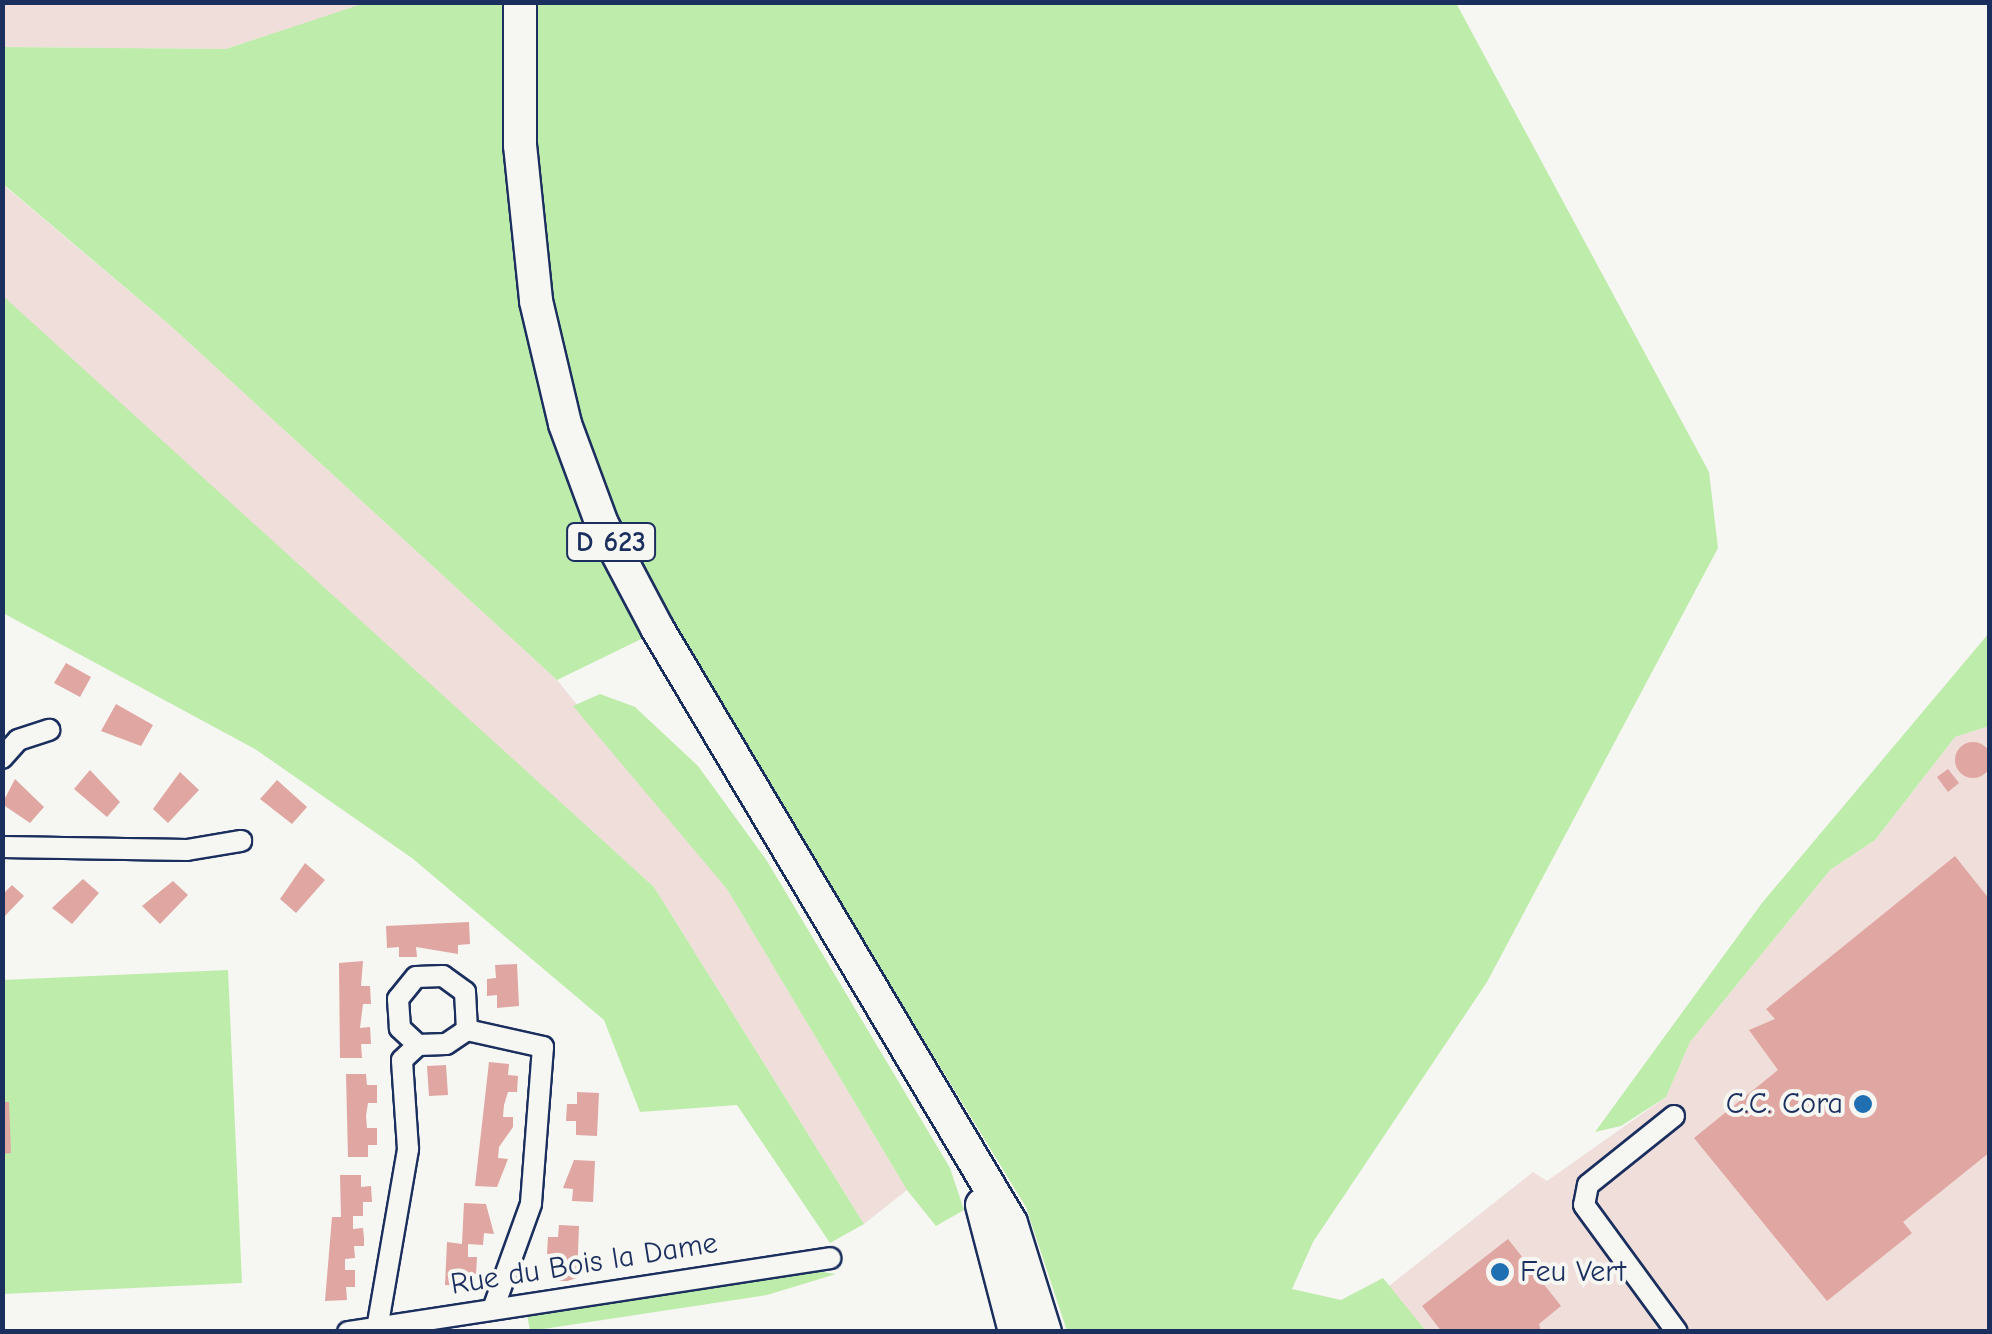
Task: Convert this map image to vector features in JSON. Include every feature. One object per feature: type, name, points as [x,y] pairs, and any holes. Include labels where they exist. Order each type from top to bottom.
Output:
[{"type":"main road","name":"D 623","points":[[520,2],[520,145],[536,301],[565,424],[602,524],[657,628],[1011,1223],[1045,1332]]},
{"type":"main road","name":"D 623","points":[[932,1091],[989,1224],[1015,1332]]},
{"type":"street","points":[[2,758],[18,740],[49,730]]},
{"type":"street","points":[[2,847],[186,850],[241,841]]},
{"type":"street","points":[[418,1045],[400,1028],[398,999],[416,978],[444,976],[465,992],[467,1030]]},
{"type":"street","points":[[377,1330],[408,1149],[402,1060],[418,1045],[446,1044],[467,1030],[543,1048],[531,1204],[494,1309]]},
{"type":"street","points":[[1674,1116],[1588,1185],[1584,1204],[1677,1332]]},
{"type":"street","name":"Rue du Bois la Dame","points":[[348,1332],[830,1258]]},
{"type":"shaded area","points":[[2,3],[368,3],[226,49],[3,47]]},
{"type":"shaded area","points":[[2,184],[172,327],[557,680],[727,889],[907,1190],[864,1224],[654,887],[3,300]]},
{"type":"shaded area","points":[[1989,726],[1989,1331],[1426,1331],[1389,1286],[1533,1172],[1547,1181],[1666,1097],[1690,1042],[1830,870],[1875,840],[1955,737]]},
{"type":"green space","points":[[368,2],[1456,3],[1709,472],[1718,548],[1487,982],[1313,1242],[1292,1289],[1341,1300],[1383,1278],[1426,1331],[1067,1331],[1026,1207],[670,625],[557,680],[172,327],[3,184],[2,47],[226,49]]},
{"type":"green space","points":[[3,296],[654,887],[864,1224],[830,1243],[737,1105],[640,1112],[604,1020],[412,858],[255,749],[3,613]]},
{"type":"green space","points":[[1989,633],[1989,726],[1955,737],[1875,840],[1830,870],[1690,1042],[1666,1097],[1621,1126],[1595,1132],[1762,903]]},
{"type":"green space","points":[[600,694],[635,707],[698,766],[767,861],[950,1168],[964,1210],[936,1226],[907,1190],[727,889],[573,706]]},
{"type":"green space","points":[[228,970],[242,1283],[3,1294],[2,980]]},
{"type":"green space","points":[[796,1268],[836,1274],[767,1295],[530,1331],[527,1314]]},
{"type":"building","points":[[66,663],[91,677],[80,697],[54,683]]},
{"type":"building","points":[[116,704],[153,725],[141,746],[101,731]]},
{"type":"building","points":[[1973,742],[1986,747],[1991,760],[1986,773],[1973,778],[1960,773],[1955,760],[1960,747]]},
{"type":"building","points":[[1948,769],[1959,783],[1948,792],[1937,777]]},
{"type":"building","points":[[90,770],[120,802],[107,817],[74,789]]},
{"type":"building","points":[[180,772],[199,790],[168,823],[153,809]]},
{"type":"building","points":[[15,779],[44,807],[30,823],[2,804]]},
{"type":"building","points":[[277,780],[307,807],[292,824],[260,799]]},
{"type":"building","name":"C.C. Cora","points":[[1955,856],[1990,900],[1990,1152],[1903,1222],[1912,1233],[1827,1301],[1694,1138],[1778,1070],[1749,1030],[1775,1019],[1766,1009]]},
{"type":"building","points":[[305,863],[325,880],[296,913],[280,899]]},
{"type":"building","points":[[83,879],[99,893],[72,924],[52,908]]},
{"type":"building","points":[[173,881],[188,895],[160,924],[142,906]]},
{"type":"building","points":[[12,885],[24,896],[2,919],[2,895]]},
{"type":"building","points":[[469,922],[470,944],[458,945],[458,954],[416,947],[417,957],[399,957],[399,947],[387,948],[386,926]]},
{"type":"building","points":[[363,961],[361,986],[370,986],[371,1004],[363,1004],[360,1028],[370,1027],[371,1044],[361,1044],[362,1058],[340,1058],[339,963]]},
{"type":"building","points":[[517,964],[519,1006],[497,1008],[497,995],[487,996],[487,979],[496,978],[495,965]]},
{"type":"building","points":[[489,1062],[509,1064],[508,1075],[518,1076],[517,1092],[508,1092],[504,1105],[503,1117],[513,1117],[513,1127],[499,1147],[498,1158],[508,1159],[497,1187],[475,1186]]},
{"type":"building","points":[[446,1065],[448,1095],[429,1096],[427,1066]]},
{"type":"building","points":[[346,1074],[366,1074],[367,1085],[377,1085],[377,1103],[368,1103],[366,1116],[367,1128],[377,1128],[377,1145],[368,1145],[368,1157],[348,1157]]},
{"type":"building","points":[[577,1092],[599,1093],[597,1136],[576,1135],[576,1121],[566,1121],[567,1104],[577,1104]]},
{"type":"building","points":[[2,1102],[9,1102],[11,1153],[2,1154]]},
{"type":"building","points":[[574,1160],[595,1161],[593,1202],[572,1201],[573,1189],[563,1188]]},
{"type":"building","points":[[340,1175],[361,1175],[361,1187],[371,1186],[372,1202],[363,1202],[363,1216],[353,1216],[353,1229],[363,1228],[364,1238],[364,1246],[354,1246],[355,1258],[345,1259],[345,1270],[355,1270],[355,1287],[346,1287],[347,1300],[325,1301],[332,1217],[341,1217]]},
{"type":"building","points":[[464,1203],[486,1204],[494,1234],[484,1233],[483,1245],[468,1244],[468,1257],[477,1257],[476,1275],[466,1274],[466,1286],[445,1285],[447,1242],[462,1244]]},
{"type":"building","points":[[559,1225],[579,1226],[577,1278],[567,1281],[552,1281],[557,1255],[547,1254],[548,1237],[558,1237]]},
{"type":"building","name":"Feu Vert","points":[[1508,1239],[1561,1306],[1539,1324],[1541,1332],[1442,1332],[1422,1306]]},
{"type":"place","name":"C.C. Cora","points":[[1863,1104]]},
{"type":"place","name":"Feu Vert","points":[[1500,1272]]}]
